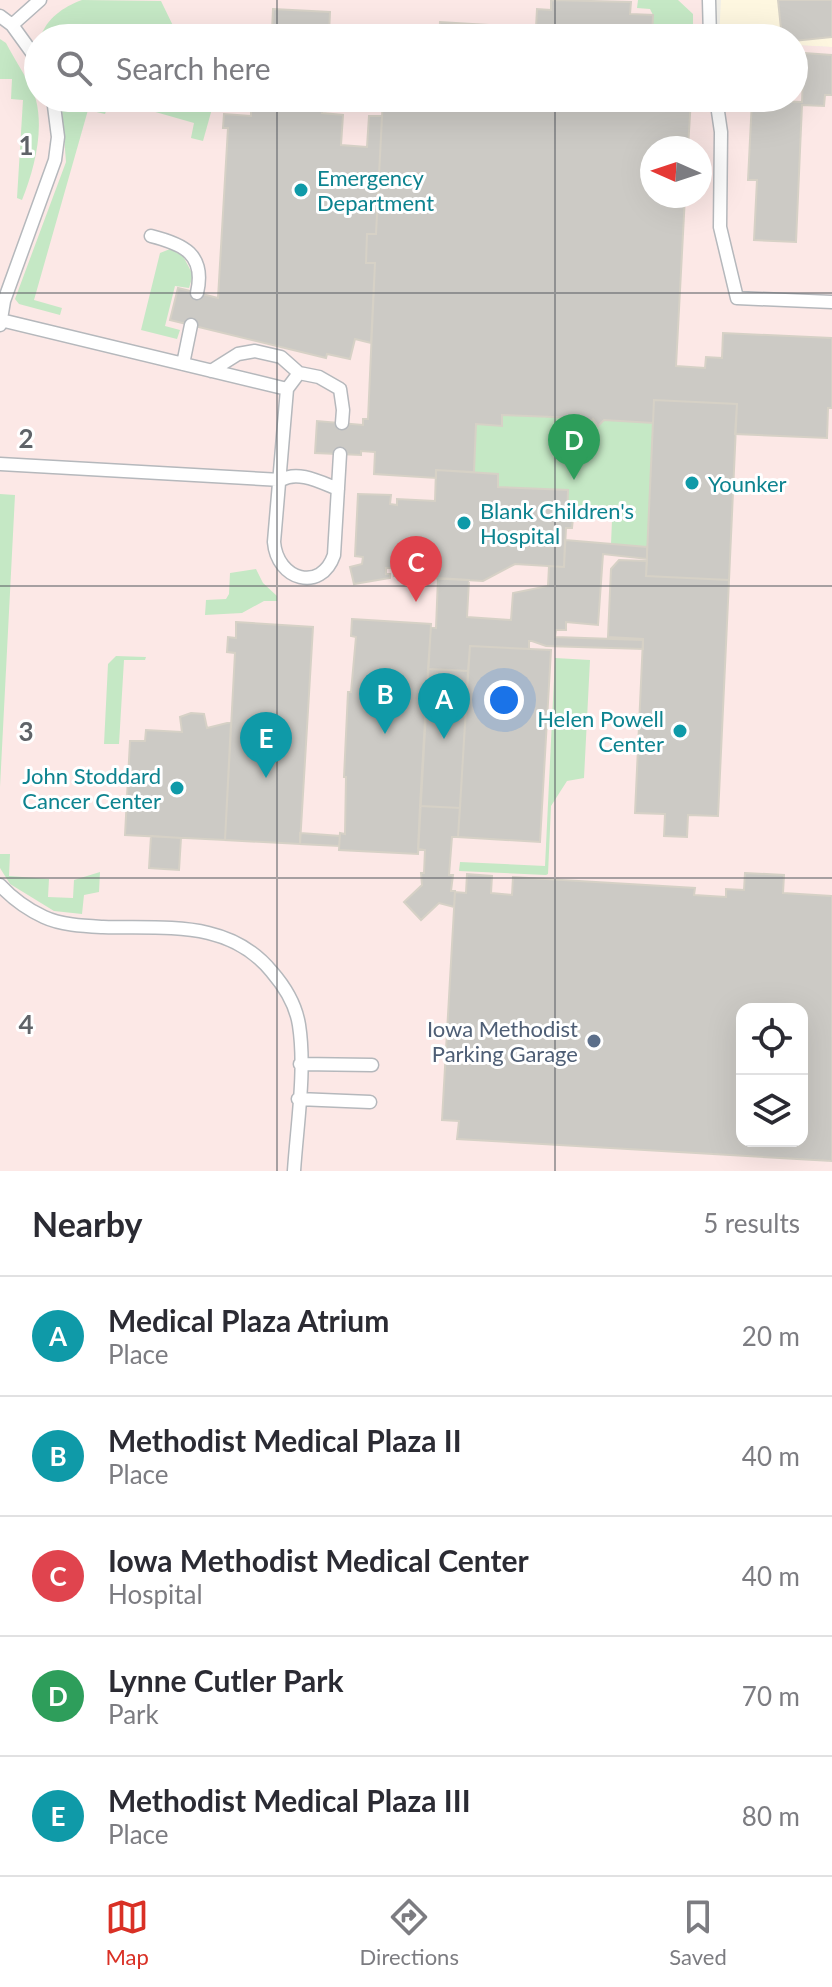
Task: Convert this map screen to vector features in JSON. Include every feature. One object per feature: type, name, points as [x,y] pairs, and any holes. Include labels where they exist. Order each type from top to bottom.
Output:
[{"type":"lane","points":[[12,25],[40,0]]},
{"type":"lane","points":[[709,0],[710,24]]},
{"type":"lane","points":[[0,16],[12,25],[24,42]]},
{"type":"lane","points":[[55,112],[58,137],[55,160],[4,301],[0,322],[287,389]]},
{"type":"lane","points":[[718,112],[721,132],[720,227],[737,298],[832,302]]},
{"type":"lane","points":[[151,236],[176,242],[189,251],[198,268],[197,293]]},
{"type":"lane","points":[[183,364],[191,325]]},
{"type":"lane","points":[[211,371],[238,354],[255,351],[281,357],[299,373],[319,377],[340,389],[342,423]]},
{"type":"lane","points":[[299,373],[287,389],[274,542],[276,558],[286,571],[296,576],[311,577],[324,572],[331,564],[340,454]]},
{"type":"lane","points":[[0,464],[281,480],[289,475],[302,476],[338,489]]},
{"type":"lane","points":[[0,885],[13,898],[45,918],[83,926],[207,931],[242,944],[261,958],[285,987],[298,1022],[300,1064],[294,1171]]},
{"type":"lane","points":[[300,1064],[372,1065]]},
{"type":"lane","points":[[298,1099],[370,1102]]},
{"type":"shaded area","points":[[0,0],[709,0],[710,24],[24,24],[24,112],[808,112],[808,46],[832,47],[832,1171],[0,1171]]},
{"type":"shaded area","points":[[721,0],[832,0],[832,47],[808,46],[808,24],[720,24]]},
{"type":"green space","points":[[82,0],[161,1],[172,24],[48,24],[68,6]]},
{"type":"green space","points":[[638,0],[678,0],[693,14],[693,24],[653,24],[650,9],[637,8]]},
{"type":"green space","points":[[0,39],[6,43],[24,75],[24,112],[38,112],[36,151],[22,200],[17,198],[23,100],[11,99],[12,79],[0,79]]},
{"type":"green space","points":[[62,112],[87,112],[34,300],[62,308],[60,315],[19,304],[15,299],[66,162]]},
{"type":"green space","points":[[156,112],[211,112],[203,141],[191,138],[194,123]]},
{"type":"green space","points":[[170,249],[183,256],[193,275],[189,288],[175,286],[165,326],[180,330],[177,339],[141,330],[160,253]]},
{"type":"green space","points":[[502,415],[581,418],[587,425],[593,419],[598,425],[604,420],[653,423],[647,547],[611,544],[612,520],[567,518],[567,491],[498,487],[498,474],[474,472],[476,424],[501,426]]},
{"type":"green space","points":[[0,494],[15,495],[0,787]]},
{"type":"green space","points":[[256,569],[263,583],[277,596],[277,601],[264,601],[242,613],[205,615],[206,600],[226,599],[229,594],[230,573]]},
{"type":"green space","points":[[116,656],[146,657],[145,660],[124,660],[119,744],[104,744],[108,664]]},
{"type":"green space","points":[[555,658],[590,660],[584,778],[567,781],[551,806],[548,874],[459,871],[460,862],[545,866]]},
{"type":"green space","points":[[0,854],[10,854],[9,876],[49,879],[48,897],[73,898],[74,880],[100,872],[99,892],[84,895],[82,914],[54,911],[10,884],[0,868]]},
{"type":"building","points":[[551,0],[631,2],[630,14],[653,15],[653,24],[536,24],[537,9],[551,10]]},
{"type":"building","points":[[778,0],[832,0],[832,37],[808,40],[808,24],[781,24]]},
{"type":"building","points":[[273,9],[330,12],[329,24],[272,24]]},
{"type":"building","points":[[808,53],[832,55],[832,95],[825,95],[824,106],[808,105]]},
{"type":"building","name":"Emergency Department","points":[[251,112],[343,115],[341,145],[367,147],[369,116],[382,116],[376,234],[367,234],[366,263],[375,263],[371,343],[355,339],[350,359],[327,354],[326,358],[170,320],[178,288],[218,298],[228,128],[223,128],[224,114],[251,116]]},
{"type":"building","points":[[382,112],[690,112],[689,136],[640,136],[640,208],[684,208],[676,366],[705,368],[706,357],[722,358],[723,333],[832,338],[832,408],[828,408],[827,438],[735,434],[737,404],[654,400],[653,423],[604,420],[598,426],[593,419],[587,425],[581,418],[502,415],[502,426],[476,424],[474,472],[436,470],[436,478],[374,474],[375,452],[361,451],[361,455],[315,453],[317,421],[363,425],[363,419],[368,419],[375,263],[366,263],[367,234],[376,234]]},
{"type":"building","points":[[751,112],[802,112],[796,242],[754,240],[757,180],[748,180]]},
{"type":"building","name":"Younker","points":[[654,400],[737,404],[729,580],[646,576]]},
{"type":"building","name":"Blank Children's Hospital","points":[[436,470],[498,474],[498,487],[568,490],[567,518],[573,518],[572,528],[566,528],[564,567],[515,564],[483,581],[394,576],[394,568],[386,568],[390,578],[354,584],[350,567],[362,564],[363,557],[355,556],[358,494],[391,495],[390,504],[397,505],[397,499],[435,501]]},
{"type":"building","points":[[565,540],[647,547],[647,559],[603,554],[598,625],[566,622],[566,630],[556,630],[555,637],[643,640],[643,649],[546,646],[532,641],[529,641],[529,649],[470,646],[468,671],[428,669],[431,627],[436,628],[438,578],[469,580],[467,617],[511,620],[513,593],[548,586],[549,566],[564,567]]},
{"type":"building","name":"Helen Powell Center","points":[[619,560],[647,561],[646,576],[729,580],[718,816],[688,815],[687,837],[664,836],[665,814],[635,813],[643,639],[608,637],[611,569]]},
{"type":"building","points":[[352,619],[431,624],[418,854],[339,850],[340,833],[345,834],[348,692],[351,692],[356,637],[351,636]]},
{"type":"building","points":[[236,622],[313,627],[300,844],[225,840],[235,653],[227,652],[228,637],[236,638]]},
{"type":"building","points":[[470,646],[551,650],[540,842],[458,837]]},
{"type":"building","points":[[428,669],[468,671],[460,808],[420,806]]},
{"type":"building","name":"John Stoddard Cancer Center","points":[[191,713],[204,714],[207,728],[231,722],[225,840],[125,835],[130,741],[145,741],[146,730],[182,732],[180,717]]},
{"type":"building","points":[[420,806],[460,808],[458,837],[452,837],[449,875],[453,875],[451,891],[455,891],[454,907],[439,903],[421,920],[404,902],[422,885],[421,873],[424,873],[425,850],[418,849]]},
{"type":"building","points":[[300,833],[340,836],[339,846],[300,844]]},
{"type":"building","points":[[151,836],[181,838],[179,870],[149,868]]},
{"type":"building","name":"Iowa Methodist Parking Garage","points":[[745,873],[784,875],[783,893],[832,896],[832,1161],[457,1139],[459,1121],[442,1120],[455,892],[466,893],[467,874],[492,876],[491,893],[512,895],[513,877],[695,888],[694,895],[726,897],[726,889],[744,890]]},
{"type":"place","name":"Emergency Department","points":[[301,190]]},
{"type":"place","name":"Lynne Cutler Park","points":[[574,480]]},
{"type":"place","name":"Younker","points":[[692,483]]},
{"type":"place","name":"Blank Children's Hospital","points":[[464,523]]},
{"type":"place","name":"Iowa Methodist Medical Center","points":[[416,602]]},
{"type":"place","name":"Helen Powell Center","points":[[680,731]]},
{"type":"place","name":"Methodist Medical Plaza II","points":[[385,734]]},
{"type":"place","name":"Medical Plaza Atrium","points":[[444,739]]},
{"type":"place","name":"Methodist Medical Plaza III","points":[[266,778]]},
{"type":"place","name":"John Stoddard Cancer Center","points":[[177,788]]},
{"type":"place","name":"Iowa Methodist Parking Garage","points":[[594,1041]]}]
